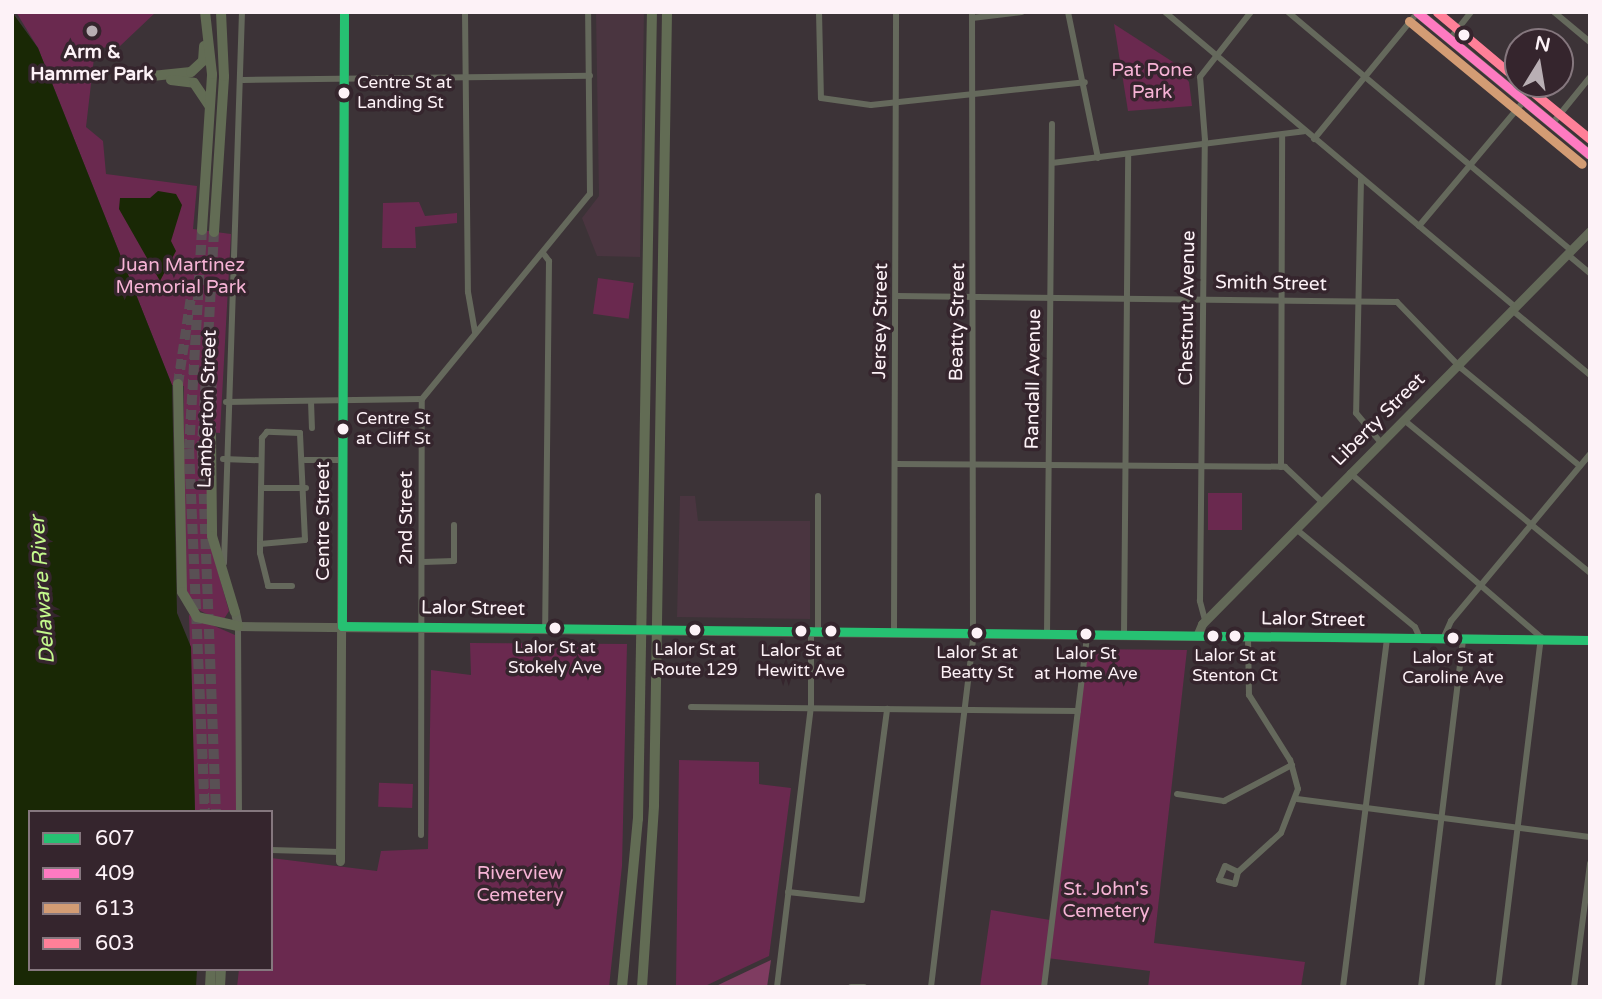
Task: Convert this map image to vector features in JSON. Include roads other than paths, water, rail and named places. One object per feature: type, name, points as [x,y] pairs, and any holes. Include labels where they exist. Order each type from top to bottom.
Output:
[{"type":"highway","points":[[203,12],[210,106],[208,231],[224,76],[221,12]]},
{"type":"highway","points":[[203,12],[203,61],[191,72],[152,76],[194,83],[210,106]]},
{"type":"highway","points":[[622,987],[635,872],[652,12]]},
{"type":"highway","points":[[644,987],[657,629],[667,12]]},
{"type":"highway","points":[[178,384],[182,592],[197,617],[238,626]]},
{"type":"highway","points":[[211,433],[212,536],[235,612]]},
{"type":"main road","points":[[1417,12],[1590,155]]},
{"type":"street","name":"Lamberton Street","points":[[239,810],[241,721],[238,626],[222,546],[223,459],[243,80],[242,12]]},
{"type":"street","name":"Centre Street","points":[[340,856],[344,12]]},
{"type":"street","points":[[465,12],[469,314],[475,331]]},
{"type":"street","points":[[226,402],[422,398],[590,194],[588,12]]},
{"type":"street","points":[[819,12],[821,98],[897,103],[1085,82]]},
{"type":"street","name":"Jersey Street","points":[[894,631],[896,12]]},
{"type":"street","points":[[972,15],[1022,12]]},
{"type":"street","points":[[1068,12],[1085,82],[1098,158]]},
{"type":"street","points":[[1165,12],[1419,226],[1590,375]]},
{"type":"street","name":"Chestnut Avenue","points":[[1205,620],[1200,601],[1205,146],[1199,76],[1251,12]]},
{"type":"street","points":[[1288,12],[1471,165],[1590,273]]},
{"type":"street","points":[[1314,139],[1417,12]]},
{"type":"street","points":[[1450,39],[1471,12]]},
{"type":"street","points":[[1554,12],[1590,41]]},
{"type":"street","name":"Beatty Street","points":[[931,987],[972,632],[972,15]]},
{"type":"street","points":[[243,80],[590,76]]},
{"type":"street","points":[[1552,124],[1590,77]]},
{"type":"street","points":[[1419,226],[1524,100]]},
{"type":"street","name":"Randall Avenue","points":[[1047,635],[1052,124]]},
{"type":"street","points":[[1052,163],[1282,137],[1304,131]]},
{"type":"street","points":[[1281,467],[1282,137]]},
{"type":"street","points":[[1124,635],[1128,155]]},
{"type":"street","points":[[1362,179],[1357,300],[1357,418],[1381,443]]},
{"type":"street","name":"Liberty Street","points":[[1197,636],[1205,620],[1590,231]]},
{"type":"street","points":[[543,253],[549,261],[545,627]]},
{"type":"street","name":"Smith Street","points":[[897,296],[1357,300],[1401,304],[1459,364],[1580,466]]},
{"type":"street","name":"2nd Street","points":[[421,835],[422,398]]},
{"type":"street","points":[[312,401],[312,428]]},
{"type":"street","points":[[1404,420],[1590,573]]},
{"type":"street","points":[[260,544],[306,540],[303,436],[287,432],[264,434],[261,460],[260,544],[268,586],[292,586]]},
{"type":"street","points":[[1443,639],[1483,584],[1590,454]]},
{"type":"street","points":[[223,459],[261,460]]},
{"type":"street","points":[[305,460],[342,460]]},
{"type":"street","points":[[895,464],[1281,467],[1322,502]]},
{"type":"street","points":[[1350,473],[1483,584],[1541,639],[1498,987]]},
{"type":"street","points":[[261,488],[306,488]]},
{"type":"street","points":[[777,987],[811,708],[818,496]]},
{"type":"street","points":[[423,562],[454,561],[454,525]]},
{"type":"street","points":[[1296,529],[1415,627],[1420,638]]},
{"type":"street","name":"Lalor Street","points":[[238,626],[814,629],[1047,635],[1590,640]]},
{"type":"street","points":[[1044,987],[1087,635]]},
{"type":"street","points":[[1238,872],[1285,828],[1297,799],[1292,765],[1249,695],[1248,636]]},
{"type":"street","points":[[1343,987],[1387,638]]},
{"type":"street","points":[[1421,987],[1463,639]]},
{"type":"street","points":[[691,707],[1078,711]]},
{"type":"street","points":[[789,892],[862,901],[887,709]]},
{"type":"street","points":[[1177,794],[1224,801],[1292,765]]},
{"type":"street","points":[[1297,799],[1590,836]]},
{"type":"street","points":[[273,850],[340,856]]},
{"type":"street","points":[[1574,987],[1590,863]]},
{"type":"street","points":[[853,986],[864,987]]},
{"type":"water","name":"Delaware River","points":[[12,12],[38,48],[172,385],[177,613],[191,647],[195,810],[28,810],[28,971],[197,971],[196,987],[12,987]]},
{"type":"water","points":[[158,191],[176,194],[182,205],[171,241],[176,251],[160,281],[119,209],[120,198],[150,198]]},
{"type":"tunnel","points":[[202,230],[189,449],[205,810]]},
{"type":"tunnel","points":[[214,232],[202,449],[216,810]]},
{"type":"tunnel","points":[[178,384],[193,284]]},
{"type":"tunnel","points":[[211,433],[212,347]]},
{"type":"place","name":"Arm & Hammer Park","points":[[92,31]]},
{"type":"place","name":"Centre St at Landing St","points":[[344,93]]},
{"type":"place","name":"Centre St at Cliff St","points":[[343,429]]},
{"type":"place","name":"Lalor St at Stokely Ave","points":[[555,628]]},
{"type":"place","name":"Lalor St at Route 129","points":[[695,630]]},
{"type":"place","name":"Lalor St at Hewitt Ave","points":[[801,631]]},
{"type":"place","name":"Lalor St at Beatty St","points":[[977,633]]},
{"type":"place","name":"Lalor St at Home Ave","points":[[1086,634]]},
{"type":"place","name":"Lalor St at Stenton Ct","points":[[1235,636]]},
{"type":"place","name":"Lalor St at Caroline Ave","points":[[1453,638]]},
{"type":"park label","name":"Pat Pone Park","points":[[1152,82]]},
{"type":"park label","name":"Juan Martinez Memorial Park","points":[[181,277]]},
{"type":"park label","name":"Riverview Cemetery","points":[[520,885]]},
{"type":"park label","name":"St. John's Cemetery","points":[[1106,901]]}]
